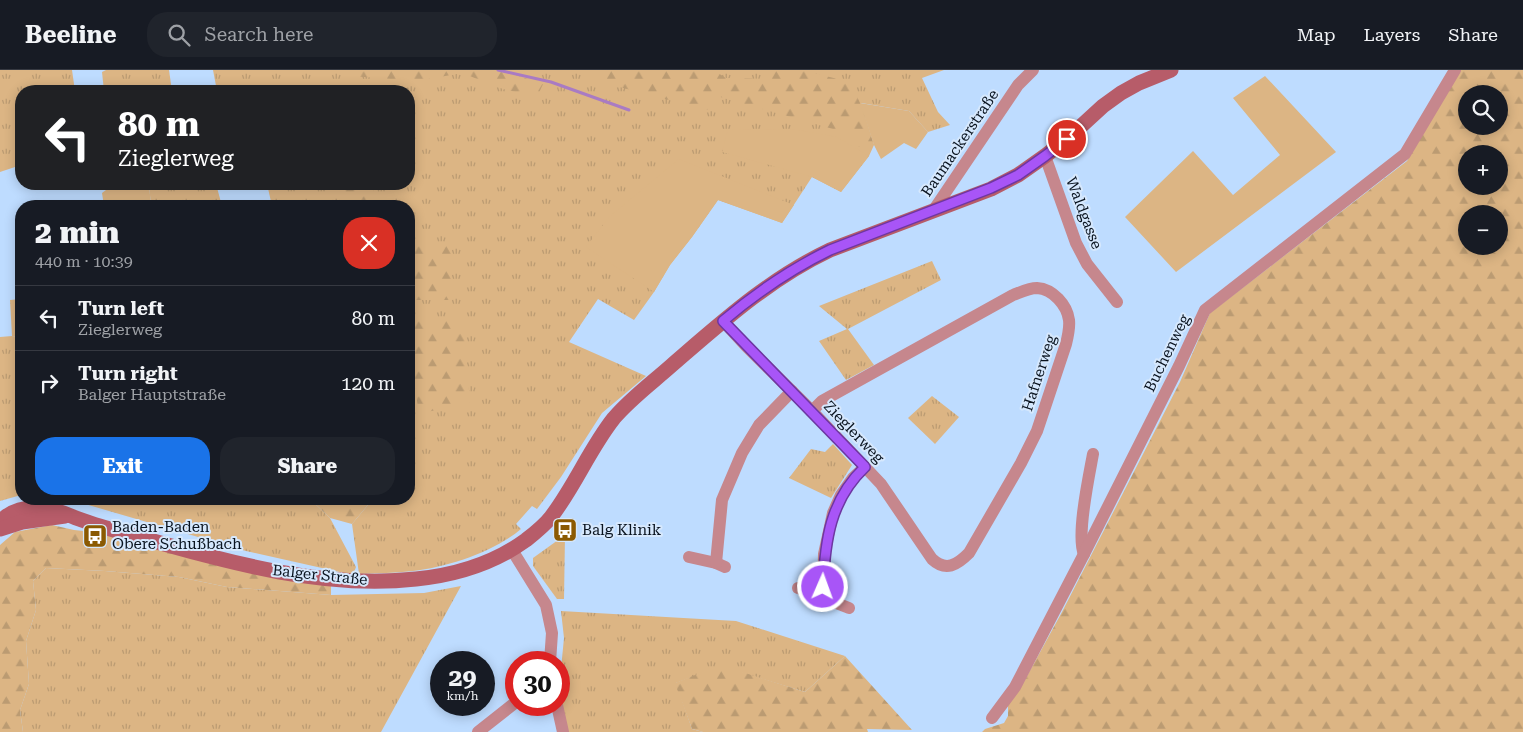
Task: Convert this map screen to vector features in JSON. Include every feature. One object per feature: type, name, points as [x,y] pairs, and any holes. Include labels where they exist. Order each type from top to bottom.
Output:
[{"type":"street","name":"Baumackerstraße","points":[[933,211],[1018,85],[1033,70]]},
{"type":"street","name":"Balger Straße","points":[[0,524],[10,513],[18,510],[34,507],[47,508],[95,525],[138,537],[287,574],[353,581],[386,581],[446,575],[483,564],[512,550],[539,530],[552,515],[614,418],[634,397],[746,301],[805,262],[830,250],[991,188],[1018,175],[1067,139],[1103,106],[1121,93],[1139,83],[1171,70]]},
{"type":"street","name":"Buchenweg","points":[[992,718],[1015,687],[1179,366],[1205,310],[1405,154],[1455,70]]},
{"type":"street","name":"Waldgasse","points":[[1045,156],[1076,243],[1087,264],[1117,302]]},
{"type":"street","name":"Hafnerweg","points":[[812,411],[822,401],[1013,295],[1037,288],[1055,296],[1067,312],[1069,331],[1037,432],[970,553],[954,564]]},
{"type":"street","name":"Zieglerweg","points":[[723,321],[881,484],[932,559],[944,566],[954,564]]},
{"type":"street","points":[[689,557],[720,565],[722,500],[742,453],[759,425],[792,391]]},
{"type":"street","points":[[1084,554],[1082,544],[1084,508],[1093,454]]},
{"type":"street","points":[[820,596],[823,587],[824,554],[833,513],[849,484],[865,467]]},
{"type":"street","name":"Balger Straße","points":[[0,529],[30,520],[69,516]]},
{"type":"street","points":[[512,550],[546,605],[552,633],[551,651]]},
{"type":"street","points":[[798,588],[849,608]]},
{"type":"street","points":[[478,732],[505,711]]},
{"type":"street","points":[[559,716],[563,732]]},
{"type":"green space","points":[[0,70],[72,70],[74,85],[15,85],[15,167],[0,172]]},
{"type":"green space","points":[[106,70],[169,70],[171,85],[103,85],[102,72]]},
{"type":"green space","points":[[213,70],[944,70],[922,78],[938,112],[950,125],[928,132],[909,111],[861,103],[874,145],[869,156],[841,192],[812,177],[782,223],[718,200],[670,265],[634,320],[598,299],[569,342],[646,376],[602,413],[561,477],[537,509],[532,506],[516,524],[521,529],[498,545],[470,557],[441,566],[393,573],[359,574],[352,524],[368,505],[415,505],[415,200],[271,200],[268,190],[415,190],[415,85],[216,85]]},
{"type":"green space","points":[[351,70],[500,70],[543,84],[537,97],[503,89],[462,73],[417,81],[351,76]]},
{"type":"green space","points":[[593,70],[713,70],[726,78],[766,79],[771,70],[801,70],[850,82],[860,103],[874,145],[859,147],[847,133],[717,96],[707,110],[589,79]]},
{"type":"green space","points":[[1460,70],[1523,70],[1523,732],[982,732],[985,729],[1004,723],[1008,716],[1008,704],[1021,687],[1062,612],[1180,382],[1210,313],[1407,161]]},
{"type":"green space","points":[[1265,76],[1336,152],[1176,272],[1125,217],[1193,151],[1233,195],[1280,155],[1233,98]]},
{"type":"green space","points":[[860,103],[909,111],[928,132],[916,149],[904,143],[881,159],[874,145]]},
{"type":"green space","points":[[728,129],[798,130],[837,137],[869,156],[841,192],[812,177],[722,152]]},
{"type":"green space","points":[[679,159],[794,205],[782,223],[718,200],[670,265],[654,292],[586,247],[609,217]]},
{"type":"green space","points":[[106,190],[150,190],[150,200],[103,200],[102,193]]},
{"type":"green space","points":[[150,190],[218,190],[220,200],[150,200]]},
{"type":"green space","points":[[339,190],[373,190],[374,200],[340,200]]},
{"type":"green space","points":[[415,242],[451,246],[452,300],[415,300]]},
{"type":"green space","points":[[932,261],[941,280],[848,329],[874,365],[846,380],[819,341],[847,329],[819,306]]},
{"type":"green space","points":[[10,300],[15,300],[15,336],[12,336]]},
{"type":"green space","points":[[463,318],[470,402],[419,414],[415,387],[415,319]]},
{"type":"green space","points":[[15,336],[15,497],[0,501],[0,337]]},
{"type":"green space","points":[[932,396],[959,417],[935,444],[908,418]]},
{"type":"green space","points":[[833,444],[852,465],[831,498],[789,478],[811,449],[825,452]]},
{"type":"green space","points":[[88,505],[316,505],[330,518],[356,567],[353,575],[246,551]]},
{"type":"green space","points":[[316,505],[368,505],[352,524],[330,518]]},
{"type":"green space","points":[[52,525],[74,530],[113,534],[331,583],[331,595],[227,587],[179,577],[46,568],[33,581],[36,610],[26,641],[29,684],[20,710],[23,732],[0,732],[0,545],[15,532]]},
{"type":"green space","points":[[565,535],[564,599],[557,599],[533,566],[533,558]]},
{"type":"green space","points":[[46,568],[179,577],[227,587],[331,595],[424,593],[461,586],[381,732],[23,732],[20,710],[29,684],[26,641],[36,610],[33,581]]},
{"type":"green space","points":[[561,611],[736,621],[845,656],[805,692],[720,666],[676,683],[692,729],[703,732],[563,732],[561,716],[570,716],[570,651],[563,651],[564,638]]},
{"type":"green space","points":[[845,656],[912,730],[867,729],[868,732],[703,732],[692,729],[675,683],[720,665],[805,692]]},
{"type":"waterway","points":[[498,70],[551,82],[629,110]]},
{"type":"place","name":"Balg Klinik","points":[[565,530]]},
{"type":"place","name":"Baden-Baden Obere Schußbach","points":[[95,536]]},
{"type":"route","points":[[823,587],[824,554],[833,513],[853,478],[865,467],[723,321],[746,301],[805,262],[830,250],[991,188],[1018,175],[1067,139]]}]
